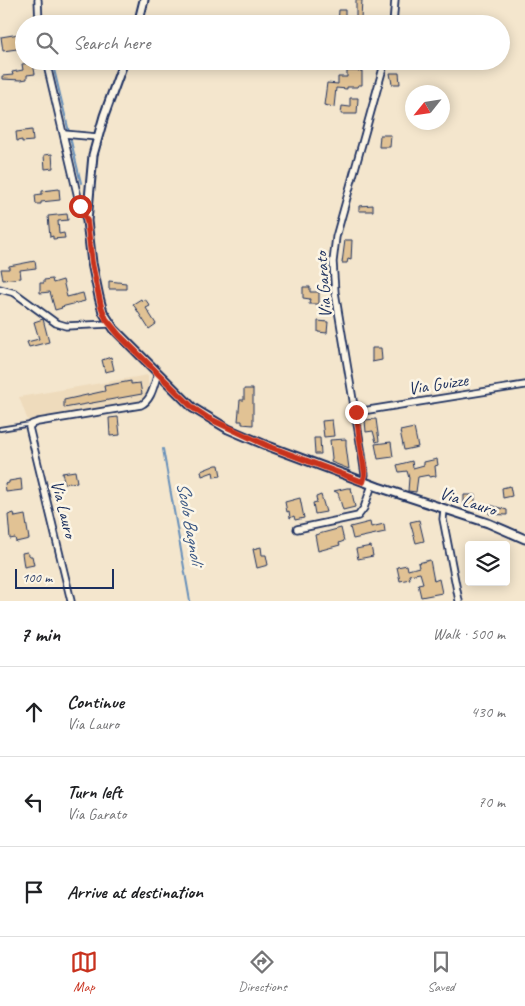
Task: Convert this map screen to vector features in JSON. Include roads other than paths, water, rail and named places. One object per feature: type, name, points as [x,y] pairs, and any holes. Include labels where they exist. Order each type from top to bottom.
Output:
[{"type":"street","points":[[38,0],[39,15]]},
{"type":"street","points":[[140,15],[144,0]]},
{"type":"street","points":[[394,0],[394,15]]},
{"type":"street","name":"Via Lauro","points":[[48,70],[80,206],[87,221]]},
{"type":"street","name":"Via Lauro","points":[[121,70],[97,137],[93,155],[87,221],[92,263],[99,297],[110,324],[119,335],[193,408],[228,429],[363,482],[501,528],[525,539]]},
{"type":"street","name":"Via Garato","points":[[363,482],[365,475],[335,292],[332,262],[336,238],[383,70]]},
{"type":"street","points":[[64,134],[97,137]]},
{"type":"street","points":[[0,289],[15,293],[56,323],[66,326],[110,324]]},
{"type":"street","points":[[32,424],[146,403],[158,373]]},
{"type":"street","name":"Via Guizze","points":[[356,412],[525,385]]},
{"type":"street","name":"Via Lauro","points":[[32,424],[29,427],[29,433],[71,601]]},
{"type":"street","points":[[297,529],[358,516],[364,508],[372,485]]},
{"type":"street","points":[[444,510],[443,520],[459,601]]},
{"type":"lane","points":[[0,429],[32,424]]},
{"type":"waterway","name":"Scolo Bagnoli","points":[[54,70],[69,132]]},
{"type":"waterway","name":"Scolo Bagnoli","points":[[70,137],[81,183]]},
{"type":"waterway","name":"Scolo Bagnoli","points":[[163,449],[190,601]]}]
